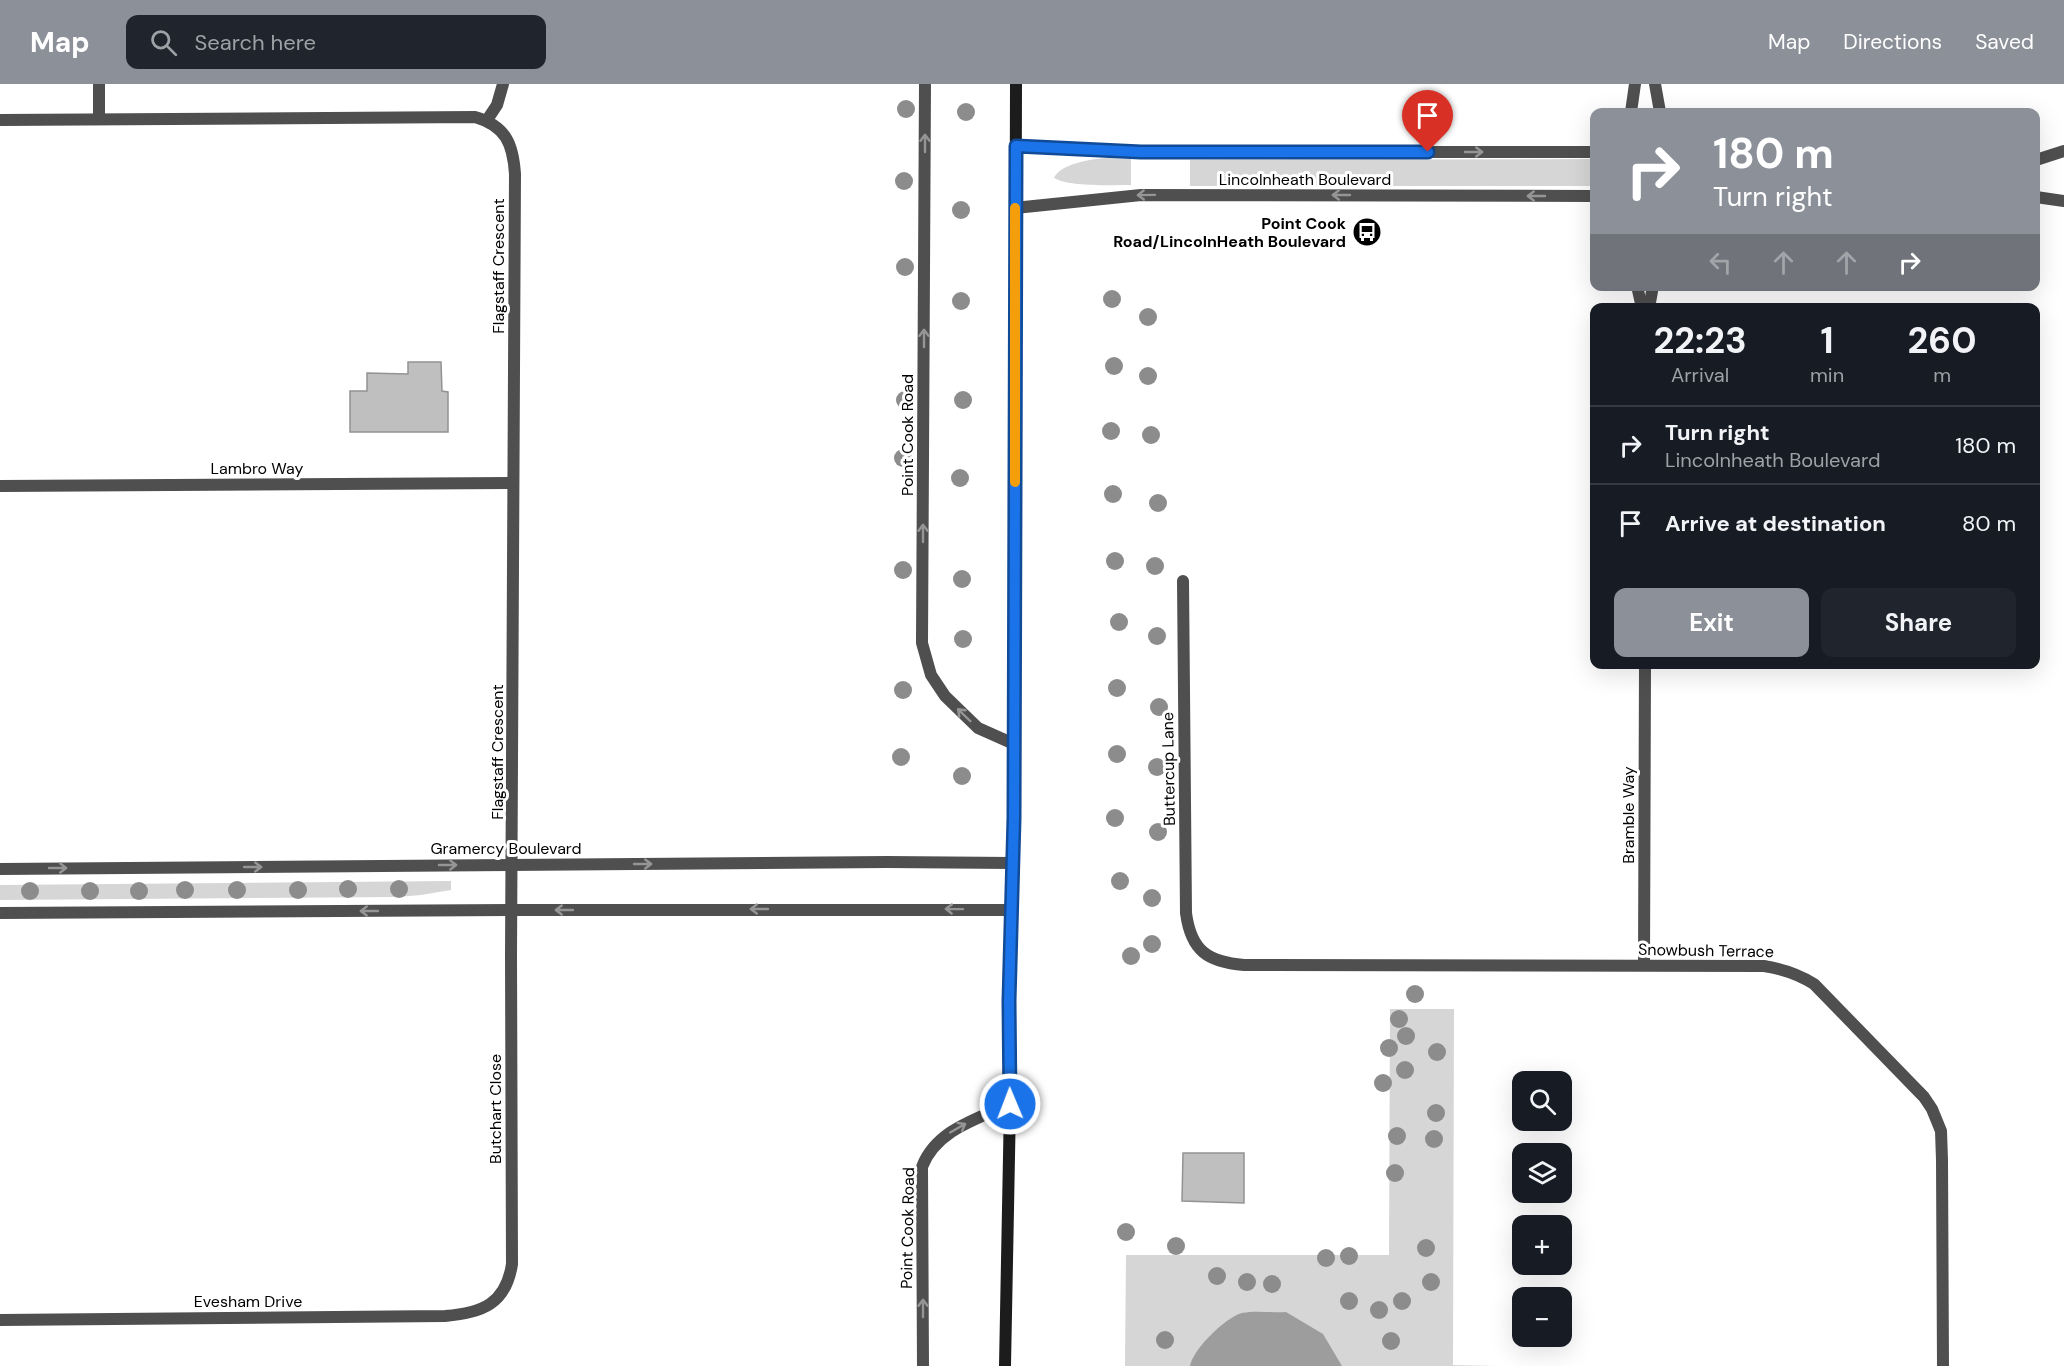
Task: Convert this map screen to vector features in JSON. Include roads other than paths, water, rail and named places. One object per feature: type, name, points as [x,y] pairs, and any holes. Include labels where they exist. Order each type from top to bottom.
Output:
[{"type":"main road","points":[[1005,1366],[1010,1104],[1009,1001],[1013,863],[1016,84]]},
{"type":"street","points":[[99,84],[99,119]]},
{"type":"street","points":[[0,120],[465,116],[487,120],[497,105],[503,84]]},
{"type":"street","name":"Point Cook Road","points":[[925,84],[922,643],[931,675],[945,696],[978,728],[1014,744]]},
{"type":"street","points":[[1632,108],[1635,84]]},
{"type":"street","points":[[1655,84],[1659,108]]},
{"type":"street","name":"Flagstaff Crescent","points":[[487,120],[502,132],[510,143],[514,155],[512,910]]},
{"type":"street","name":"Lincolnheath Boulevard","points":[[1016,146],[1141,152],[1590,152]]},
{"type":"street","points":[[2040,159],[2064,152]]},
{"type":"street","name":"Lincolnheath Boulevard","points":[[1015,208],[1141,195],[1590,196]]},
{"type":"street","points":[[2040,198],[2064,201]]},
{"type":"street","name":"Lambro Way","points":[[0,486],[513,483]]},
{"type":"street","name":"Buttercup Lane","points":[[1183,581],[1186,914],[1188,930],[1202,952]]},
{"type":"street","name":"Bramble Way","points":[[1644,965],[1645,669]]},
{"type":"street","name":"Gramercy Boulevard","points":[[0,869],[1013,863]]},
{"type":"street","name":"Butchart Close","points":[[494,1302],[506,1287],[512,1264],[512,910]]},
{"type":"street","points":[[0,913],[1012,910]]},
{"type":"street","name":"Snowbush Terrace","points":[[1202,952],[1212,959],[1244,965],[1764,966],[1784,969],[1800,975],[1814,984],[1924,1097],[1941,1131],[1943,1366]]},
{"type":"street","name":"Point Cook Road","points":[[923,1366],[922,1167],[927,1153],[939,1139],[966,1123],[1010,1104]]},
{"type":"street","name":"Evesham Drive","points":[[0,1320],[445,1316],[471,1313],[494,1302]]},
{"type":"place","name":"Point Cook Road/LincolnHeath Boulevard","points":[[1367,232]]}]
